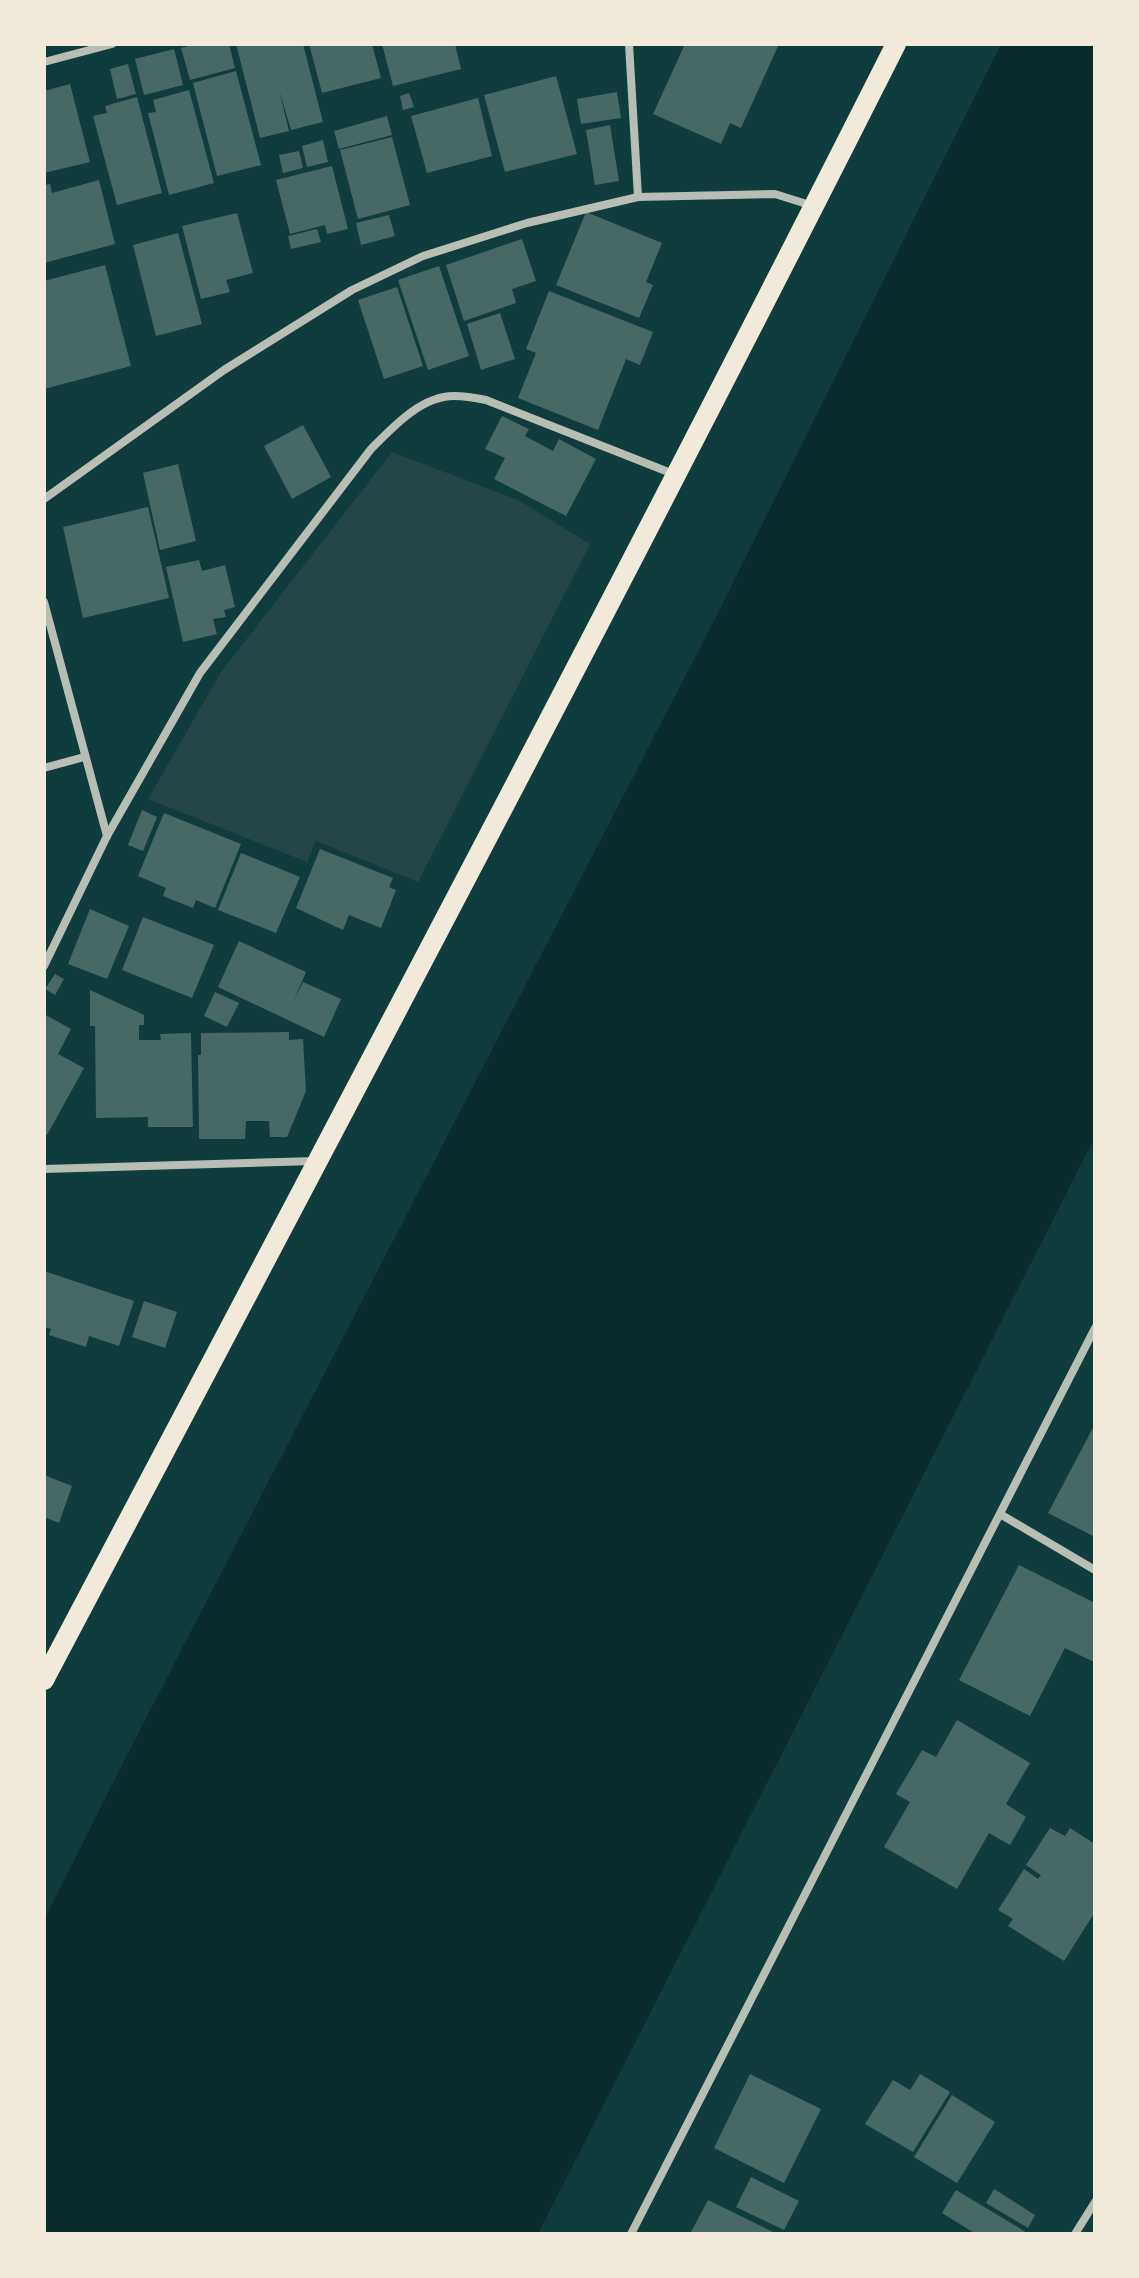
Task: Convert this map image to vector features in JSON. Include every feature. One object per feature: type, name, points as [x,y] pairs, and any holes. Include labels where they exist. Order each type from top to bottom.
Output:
[{"type":"main road","points":[[44,1680],[677,476],[896,44]]},
{"type":"street","points":[[44,62],[112,44]]},
{"type":"street","points":[[629,44],[638,197]]},
{"type":"street","points":[[44,499],[224,370],[352,290],[423,256],[527,223],[638,197],[775,194],[814,206]]},
{"type":"street","points":[[44,966],[107,836],[200,673],[371,449],[401,419],[428,403],[452,396],[486,400],[677,476]]},
{"type":"street","points":[[44,602],[107,836]]},
{"type":"street","points":[[44,768],[84,757]]},
{"type":"street","points":[[44,1169],[318,1161]]},
{"type":"street","points":[[631,2234],[1095,1328]]},
{"type":"street","points":[[1000,1514],[1095,1570]]},
{"type":"street","points":[[1075,2234],[1095,2202]]},
{"type":"shaded area","points":[[1001,44],[1095,44],[1095,1137],[538,2234],[44,2234],[44,1920],[718,613]]},
{"type":"shaded area","points":[[392,452],[518,500],[590,544],[418,882],[316,841],[307,862],[148,799],[221,672]]},
{"type":"building","points":[[196,44],[229,44],[235,68],[190,80],[181,48]]},
{"type":"building","points":[[236,44],[303,44],[323,122],[291,130],[279,90],[289,131],[260,138]]},
{"type":"building","points":[[309,44],[372,44],[381,78],[322,93]]},
{"type":"building","points":[[382,44],[455,44],[461,69],[393,86]]},
{"type":"building","points":[[685,44],[779,44],[741,128],[730,123],[721,144],[653,114]]},
{"type":"building","points":[[174,49],[183,85],[144,95],[135,59]]},
{"type":"building","points":[[128,64],[136,94],[117,99],[110,69]]},
{"type":"building","points":[[236,71],[261,165],[217,176],[193,83]]},
{"type":"building","points":[[556,76],[577,154],[505,172],[484,95]]},
{"type":"building","points":[[70,84],[90,162],[44,173],[44,91]]},
{"type":"building","points":[[189,90],[214,183],[169,195],[148,113],[156,112],[153,100]]},
{"type":"building","points":[[617,92],[621,118],[581,124],[577,99]]},
{"type":"building","points":[[409,93],[414,107],[403,110],[400,96]]},
{"type":"building","points":[[137,97],[162,193],[117,205],[93,116],[107,113],[105,106]]},
{"type":"building","points":[[478,98],[492,156],[427,173],[411,116]]},
{"type":"building","points":[[387,116],[392,135],[339,149],[334,131]]},
{"type":"building","points":[[610,125],[619,181],[595,185],[586,130]]},
{"type":"building","points":[[392,137],[410,205],[358,219],[340,150]]},
{"type":"building","points":[[323,140],[328,162],[307,167],[302,146]]},
{"type":"building","points":[[299,151],[303,168],[283,173],[279,155]]},
{"type":"building","points":[[332,166],[348,229],[327,234],[325,225],[290,234],[276,180]]},
{"type":"building","points":[[99,180],[115,244],[44,263],[44,185],[50,184],[52,193]]},
{"type":"building","points":[[586,212],[662,243],[646,282],[653,285],[639,318],[556,285]]},
{"type":"building","points":[[237,213],[253,273],[226,280],[230,292],[201,299],[182,226]]},
{"type":"building","points":[[389,215],[395,236],[361,245],[356,223]]},
{"type":"building","points":[[317,229],[321,242],[291,249],[288,236]]},
{"type":"building","points":[[178,233],[202,324],[156,336],[133,245]]},
{"type":"building","points":[[522,239],[536,281],[512,289],[516,303],[464,321],[446,265]]},
{"type":"building","points":[[105,265],[131,366],[44,389],[44,281]]},
{"type":"building","points":[[439,266],[469,356],[428,370],[398,280]]},
{"type":"building","points":[[397,287],[423,366],[384,379],[358,300]]},
{"type":"building","points":[[549,291],[653,332],[640,365],[626,359],[598,430],[518,398],[536,353],[526,349]]},
{"type":"building","points":[[500,313],[515,359],[481,370],[467,324]]},
{"type":"building","points":[[502,416],[529,429],[525,436],[553,451],[559,439],[596,459],[566,516],[494,479],[505,458],[485,449]]},
{"type":"building","points":[[303,425],[331,477],[292,499],[264,446]]},
{"type":"building","points":[[178,464],[196,541],[160,550],[143,473]]},
{"type":"building","points":[[148,507],[169,598],[83,618],[63,527]]},
{"type":"building","points":[[199,560],[202,571],[225,565],[235,607],[224,610],[226,617],[213,619],[217,634],[183,642],[166,567]]},
{"type":"building","points":[[142,810],[157,817],[143,851],[128,845]]},
{"type":"building","points":[[164,813],[241,844],[215,908],[196,900],[193,908],[163,896],[166,888],[138,876]]},
{"type":"building","points":[[320,849],[393,878],[389,887],[396,890],[381,928],[349,915],[343,930],[296,908]]},
{"type":"building","points":[[241,853],[300,877],[276,933],[218,910]]},
{"type":"building","points":[[90,909],[129,926],[107,979],[68,964]]},
{"type":"building","points":[[143,917],[214,945],[192,998],[122,970]]},
{"type":"building","points":[[239,941],[306,972],[293,1002],[303,982],[341,999],[324,1037],[218,987]]},
{"type":"building","points":[[55,974],[64,979],[55,995],[45,989]]},
{"type":"building","points":[[90,990],[144,1015],[144,1025],[139,1025],[139,1040],[161,1040],[160,1034],[191,1033],[193,1127],[148,1127],[148,1117],[96,1118],[95,1026],[90,1026]]},
{"type":"building","points":[[215,992],[239,1003],[227,1027],[204,1016]]},
{"type":"building","points":[[44,1014],[71,1029],[58,1054],[84,1068],[47,1135],[44,1133]]},
{"type":"building","points":[[289,1032],[289,1040],[303,1039],[306,1091],[287,1137],[270,1137],[269,1121],[246,1121],[245,1139],[199,1139],[198,1055],[201,1055],[201,1033]]},
{"type":"building","points":[[44,1271],[134,1301],[119,1346],[89,1336],[86,1347],[49,1335],[51,1329],[44,1327]]},
{"type":"building","points":[[144,1301],[177,1312],[165,1348],[132,1337]]},
{"type":"building","points":[[1095,1424],[1095,1537],[1048,1513]]},
{"type":"building","points":[[44,1475],[72,1486],[59,1523],[44,1517]]},
{"type":"building","points":[[1019,1565],[1095,1603],[1094,1662],[1065,1648],[1030,1716],[959,1680]]},
{"type":"building","points":[[957,1720],[1030,1763],[1006,1804],[1026,1817],[1010,1845],[989,1833],[957,1889],[884,1847],[910,1802],[896,1794],[922,1750],[936,1757]]},
{"type":"building","points":[[1050,1828],[1065,1836],[1070,1828],[1095,1844],[1095,1912],[1064,1961],[1008,1926],[1013,1919],[998,1910],[1024,1869],[1038,1879],[1041,1875],[1026,1865]]},
{"type":"building","points":[[750,2074],[821,2109],[784,2183],[714,2148]]},
{"type":"building","points":[[920,2074],[950,2092],[913,2152],[865,2124],[893,2080],[910,2090]]},
{"type":"building","points":[[952,2095],[995,2122],[957,2183],[914,2157]]},
{"type":"building","points":[[751,2177],[799,2201],[784,2230],[736,2207]]},
{"type":"building","points":[[994,2189],[1035,2215],[1028,2228],[986,2203]]},
{"type":"building","points":[[956,2190],[1029,2234],[976,2234],[942,2213]]},
{"type":"building","points":[[708,2200],[777,2234],[690,2234]]}]
